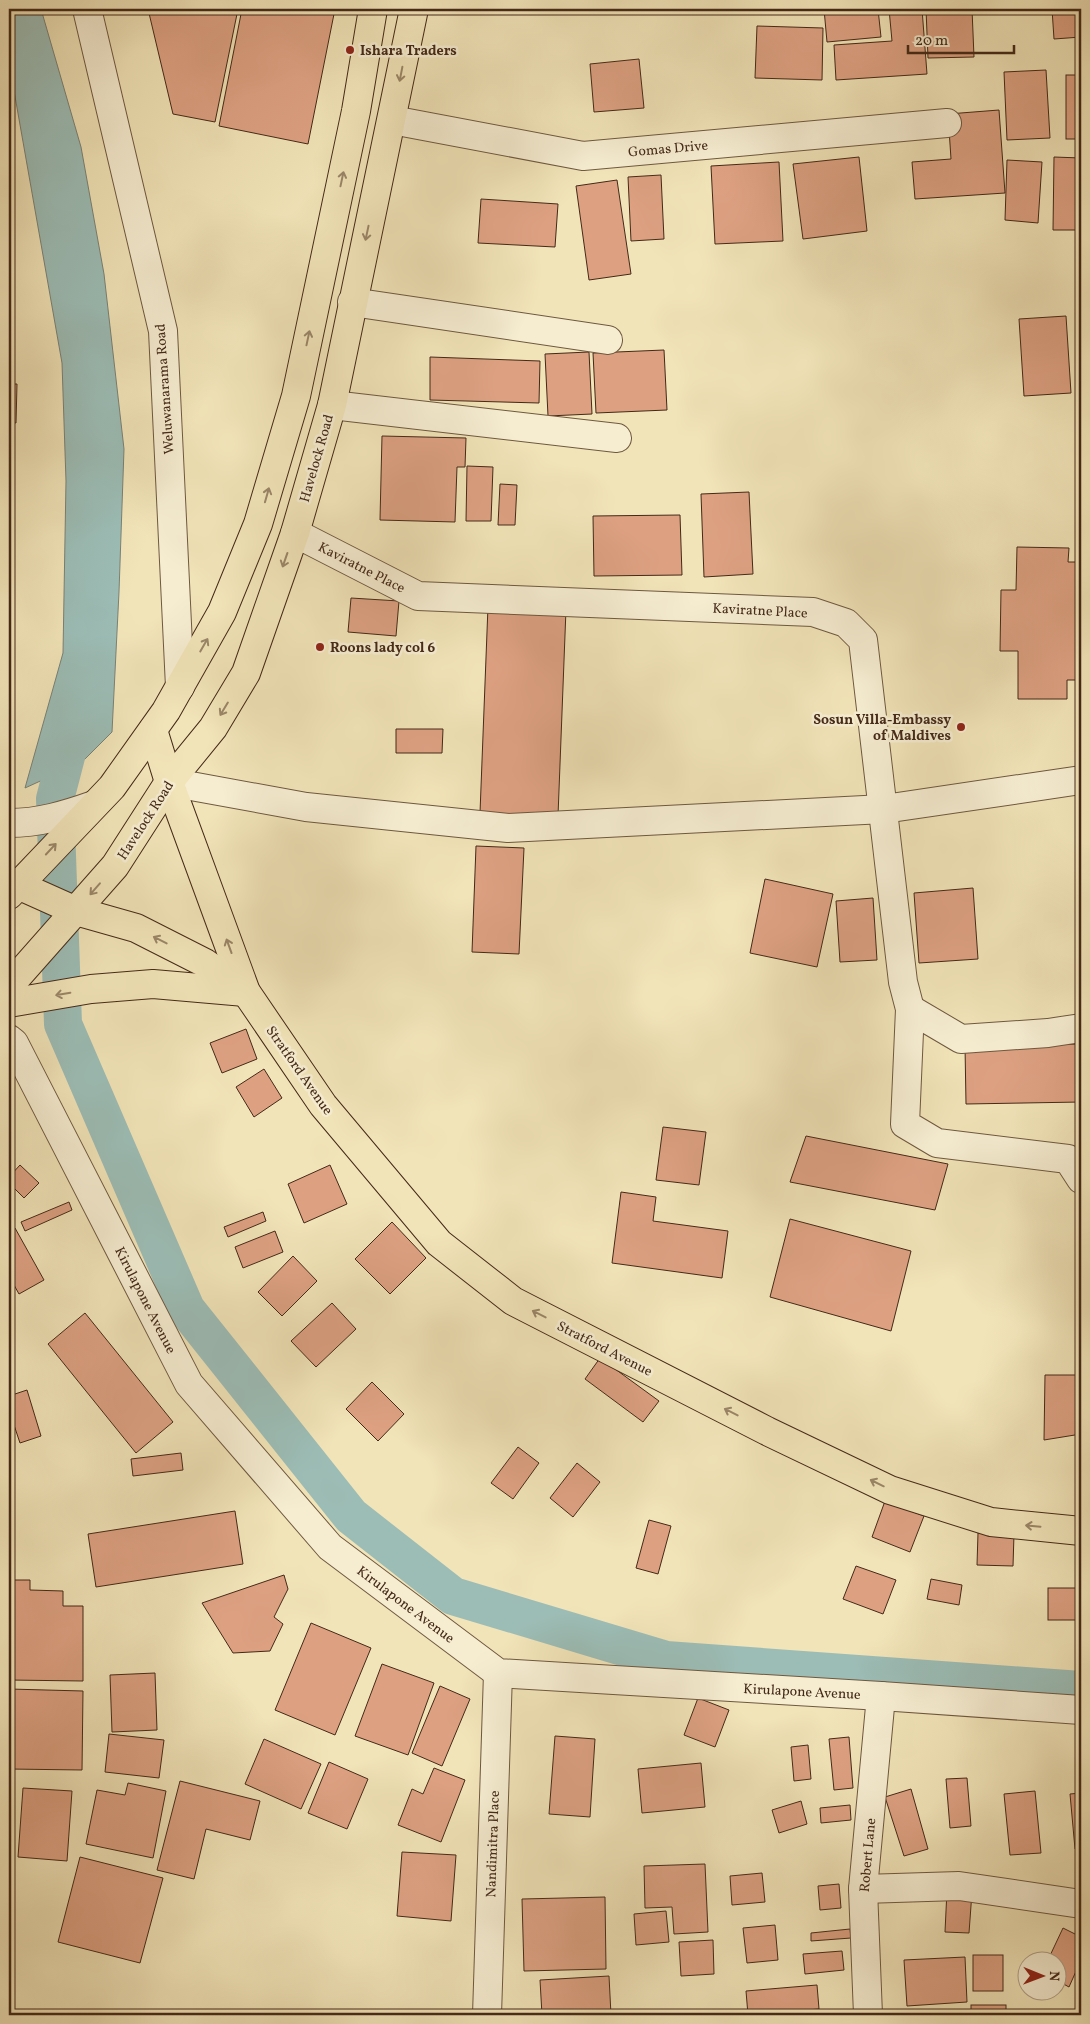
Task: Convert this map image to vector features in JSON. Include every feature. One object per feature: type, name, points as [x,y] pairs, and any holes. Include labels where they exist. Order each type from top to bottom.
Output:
[{"type":"main road","points":[[12,887],[103,796],[166,711],[222,612],[258,524],[296,396],[356,111],[373,9]]},
{"type":"main road","name":"Havelock Road","points":[[9,986],[115,866],[169,782],[213,728],[246,673],[295,533],[332,405],[414,9]]},
{"type":"main road","name":"Stratford Avenue","points":[[152,730],[169,782],[246,992],[323,1105],[439,1243],[513,1301],[767,1431],[890,1490],[992,1522],[1081,1531]]},
{"type":"main road","name":"Stratford Avenue","points":[[12,887],[76,911],[136,928],[205,963],[246,992]]},
{"type":"main road","points":[[9,1003],[91,989],[153,984],[246,992]]},
{"type":"street","name":"Weluwanarama Road","points":[[87,9],[163,331],[180,687]]},
{"type":"street","name":"Gomas Drive","points":[[392,120],[583,156],[947,123]]},
{"type":"street","points":[[352,302],[608,340]]},
{"type":"street","points":[[332,405],[617,438]]},
{"type":"street","name":"Kaviratne Place","points":[[295,533],[418,596],[813,612],[846,622],[863,640],[903,982],[910,1009],[905,1124],[937,1142],[1068,1160],[1081,1179]]},
{"type":"street","points":[[169,782],[306,806],[508,828],[884,809],[1081,780]]},
{"type":"street","points":[[9,823],[31,823],[66,815],[103,796]]},
{"type":"street","points":[[910,1009],[961,1039],[1048,1033],[1081,1028]]},
{"type":"street","name":"Kirulapone Avenue","points":[[9,1039],[14,1044],[189,1384],[330,1547],[498,1673],[1081,1710]]},
{"type":"street","name":"Nandimitra Place","points":[[487,2015],[498,1673]]},
{"type":"street","name":"Robert Lane","points":[[868,2015],[863,1890],[881,1696]]},
{"type":"street","points":[[863,1890],[959,1886],[1081,1904]]},
{"type":"water","points":[[9,9],[41,9],[81,147],[104,274],[124,449],[112,732],[82,762],[25,788],[63,653],[66,481],[62,363],[13,85],[9,72]]},
{"type":"building","points":[[148,9],[238,9],[215,122],[173,114]]},
{"type":"building","points":[[242,9],[335,9],[308,144],[219,126]]},
{"type":"building","points":[[824,9],[878,9],[881,37],[827,42]]},
{"type":"building","points":[[889,9],[922,9],[927,74],[836,80],[834,45],[892,41]]},
{"type":"building","points":[[926,9],[972,9],[974,57],[928,58]]},
{"type":"building","points":[[1052,9],[1081,9],[1081,37],[1054,39]]},
{"type":"building","points":[[757,26],[823,28],[822,80],[755,78]]},
{"type":"building","points":[[639,59],[644,108],[594,112],[590,64]]},
{"type":"building","points":[[1046,70],[1050,138],[1007,140],[1004,72]]},
{"type":"building","points":[[1066,75],[1081,75],[1081,139],[1066,139]]},
{"type":"building","points":[[999,110],[1005,193],[915,199],[912,162],[951,159],[948,114]]},
{"type":"building","points":[[859,157],[867,231],[803,239],[793,164]]},
{"type":"building","points":[[1054,157],[1081,158],[1081,230],[1053,230]]},
{"type":"building","points":[[1007,160],[1042,162],[1038,223],[1005,220]]},
{"type":"building","points":[[779,162],[783,241],[715,244],[711,166]]},
{"type":"building","points":[[661,175],[664,239],[631,241],[628,177]]},
{"type":"building","points":[[617,180],[631,274],[589,280],[576,186]]},
{"type":"building","points":[[481,199],[558,204],[555,247],[478,243]]},
{"type":"building","points":[[1066,316],[1071,393],[1024,396],[1019,319]]},
{"type":"building","points":[[664,350],[667,410],[596,413],[593,353]]},
{"type":"building","points":[[589,352],[592,414],[548,416],[545,354]]},
{"type":"building","points":[[430,357],[540,361],[539,403],[430,400]]},
{"type":"building","points":[[9,384],[17,384],[16,423],[9,422]]},
{"type":"building","points":[[382,436],[466,438],[465,467],[457,467],[455,522],[380,520]]},
{"type":"building","points":[[467,466],[493,467],[491,521],[466,521]]},
{"type":"building","points":[[500,484],[517,485],[515,525],[498,525]]},
{"type":"building","points":[[749,492],[753,574],[704,577],[701,494]]},
{"type":"building","points":[[680,515],[682,575],[594,576],[593,516]]},
{"type":"building","points":[[1017,547],[1069,548],[1068,562],[1081,562],[1081,680],[1067,680],[1067,699],[1018,699],[1018,651],[1000,651],[1001,590],[1016,590]]},
{"type":"building","points":[[351,598],[399,601],[396,636],[348,632]]},
{"type":"building","points":[[488,606],[566,609],[558,816],[480,813]]},
{"type":"building","points":[[396,729],[443,729],[442,753],[396,753]]},
{"type":"building","points":[[476,846],[524,848],[519,954],[472,952]]},
{"type":"building","points":[[765,879],[833,894],[817,967],[750,953]]},
{"type":"building","points":[[973,888],[978,959],[919,963],[914,893]]},
{"type":"building","points":[[873,898],[877,960],[840,962],[836,901]]},
{"type":"building","points":[[246,1029],[257,1059],[222,1073],[210,1043]]},
{"type":"building","points":[[1081,1044],[1081,1102],[966,1104],[965,1046]]},
{"type":"building","points":[[264,1069],[282,1098],[254,1117],[236,1087]]},
{"type":"building","points":[[663,1127],[706,1132],[699,1185],[656,1180]]},
{"type":"building","points":[[806,1136],[948,1164],[935,1210],[790,1182]]},
{"type":"building","points":[[20,1165],[39,1183],[24,1198],[9,1183],[9,1177]]},
{"type":"building","points":[[330,1165],[347,1204],[304,1223],[288,1184]]},
{"type":"building","points":[[621,1192],[656,1197],[653,1221],[728,1231],[722,1278],[612,1263]]},
{"type":"building","points":[[69,1202],[72,1210],[25,1231],[21,1222]]},
{"type":"building","points":[[263,1212],[266,1221],[228,1237],[224,1227]]},
{"type":"building","points":[[790,1219],[911,1251],[891,1331],[770,1297]]},
{"type":"building","points":[[392,1222],[426,1258],[390,1294],[355,1259]]},
{"type":"building","points":[[15,1228],[44,1280],[19,1294],[9,1276],[9,1232]]},
{"type":"building","points":[[275,1231],[283,1252],[243,1268],[235,1247]]},
{"type":"building","points":[[293,1256],[317,1281],[282,1316],[258,1292]]},
{"type":"building","points":[[332,1303],[356,1329],[316,1367],[291,1341]]},
{"type":"building","points":[[1081,1303],[1081,1333],[1079,1333]]},
{"type":"building","points":[[85,1313],[173,1422],[136,1453],[48,1344]]},
{"type":"building","points":[[600,1358],[659,1401],[643,1422],[585,1379]]},
{"type":"building","points":[[1045,1375],[1081,1375],[1081,1434],[1044,1440]]},
{"type":"building","points":[[372,1382],[404,1414],[378,1441],[346,1409]]},
{"type":"building","points":[[27,1390],[41,1436],[20,1443],[9,1410],[9,1396]]},
{"type":"building","points":[[518,1447],[539,1463],[513,1499],[491,1483]]},
{"type":"building","points":[[181,1453],[183,1470],[133,1476],[131,1459]]},
{"type":"building","points":[[577,1463],[600,1482],[573,1517],[550,1498]]},
{"type":"building","points":[[885,1501],[924,1516],[910,1552],[872,1537]]},
{"type":"building","points":[[235,1511],[243,1564],[96,1587],[88,1534]]},
{"type":"building","points":[[649,1520],[671,1526],[658,1574],[636,1568]]},
{"type":"building","points":[[978,1533],[1014,1534],[1013,1566],[977,1565]]},
{"type":"building","points":[[856,1566],[896,1580],[883,1614],[843,1599]]},
{"type":"building","points":[[284,1575],[288,1589],[274,1617],[283,1624],[270,1651],[233,1653],[202,1603]]},
{"type":"building","points":[[931,1579],[962,1585],[959,1605],[927,1599]]},
{"type":"building","points":[[9,1580],[30,1580],[30,1590],[63,1591],[63,1606],[83,1606],[83,1681],[9,1680]]},
{"type":"building","points":[[1048,1588],[1081,1588],[1081,1620],[1048,1620]]},
{"type":"building","points":[[311,1623],[371,1648],[335,1735],[275,1710]]},
{"type":"building","points":[[382,1664],[434,1683],[408,1755],[355,1736]]},
{"type":"building","points":[[155,1673],[157,1730],[112,1732],[110,1675]]},
{"type":"building","points":[[440,1686],[470,1699],[442,1766],[412,1753]]},
{"type":"building","points":[[9,1689],[83,1691],[82,1770],[9,1769]]},
{"type":"building","points":[[698,1698],[729,1710],[715,1747],[684,1735]]},
{"type":"building","points":[[109,1734],[164,1740],[159,1778],[105,1772]]},
{"type":"building","points":[[555,1736],[595,1739],[590,1817],[549,1814]]},
{"type":"building","points":[[849,1737],[853,1788],[834,1790],[829,1739]]},
{"type":"building","points":[[264,1739],[321,1764],[301,1809],[245,1784]]},
{"type":"building","points":[[808,1745],[811,1779],[794,1781],[791,1747]]},
{"type":"building","points":[[329,1762],[368,1779],[347,1829],[308,1813]]},
{"type":"building","points":[[701,1763],[705,1807],[642,1813],[638,1769]]},
{"type":"building","points":[[434,1768],[465,1780],[441,1842],[398,1825],[412,1789],[423,1794]]},
{"type":"building","points":[[967,1778],[971,1826],[950,1828],[946,1779]]},
{"type":"building","points":[[180,1781],[260,1801],[250,1840],[206,1829],[194,1879],[157,1870]]},
{"type":"building","points":[[128,1783],[166,1791],[153,1858],[86,1844],[97,1790],[125,1795]]},
{"type":"building","points":[[23,1788],[72,1791],[67,1861],[18,1857]]},
{"type":"building","points":[[911,1789],[928,1849],[904,1856],[885,1797]]},
{"type":"building","points":[[1035,1791],[1041,1853],[1010,1855],[1004,1794]]},
{"type":"building","points":[[1081,1793],[1081,1848],[1075,1849],[1070,1794]]},
{"type":"building","points":[[801,1801],[807,1824],[779,1833],[772,1810]]},
{"type":"building","points":[[850,1805],[851,1820],[821,1823],[820,1808]]},
{"type":"building","points":[[402,1852],[456,1855],[451,1921],[397,1916]]},
{"type":"building","points":[[80,1857],[163,1878],[140,1963],[58,1942]]},
{"type":"building","points":[[705,1864],[708,1932],[674,1934],[672,1907],[645,1908],[644,1866]]},
{"type":"building","points":[[762,1873],[765,1902],[732,1905],[730,1876]]},
{"type":"building","points":[[839,1884],[841,1908],[820,1910],[818,1886]]},
{"type":"building","points":[[947,1890],[972,1892],[969,1933],[945,1932]]},
{"type":"building","points":[[605,1897],[606,1969],[524,1971],[522,1899]]},
{"type":"building","points":[[666,1911],[669,1942],[636,1945],[634,1914]]},
{"type":"building","points":[[775,1925],[778,1960],[747,1963],[743,1928]]},
{"type":"building","points":[[1063,1928],[1081,1937],[1081,1960],[1069,1987],[1068,1952],[1052,1952]]},
{"type":"building","points":[[850,1929],[851,1938],[811,1941],[811,1933]]},
{"type":"building","points":[[713,1940],[714,1974],[681,1976],[679,1942]]},
{"type":"building","points":[[842,1951],[844,1970],[805,1974],[803,1954]]},
{"type":"building","points":[[973,1955],[1003,1955],[1003,1991],[973,1991]]},
{"type":"building","points":[[965,1957],[967,2002],[907,2006],[904,1960]]},
{"type":"building","points":[[609,1976],[611,2015],[542,2015],[540,1980]]},
{"type":"building","points":[[817,1985],[819,2009],[748,2015],[746,1991]]},
{"type":"building","points":[[971,2005],[1006,2005],[1006,2015],[971,2015]]},
{"type":"building","points":[[964,2011],[964,2015],[910,2015],[910,2013]]},
{"type":"waterway","points":[[75,722],[55,799],[63,1024],[186,1309],[351,1516],[453,1596],[666,1660],[1081,1690]]},
{"type":"place","name":"Ishara Traders","points":[[350,50]]},
{"type":"place","name":"Roons lady col 6","points":[[320,647]]},
{"type":"place","name":"Sosun Villa-Embassy of Maldives","points":[[961,727]]}]
